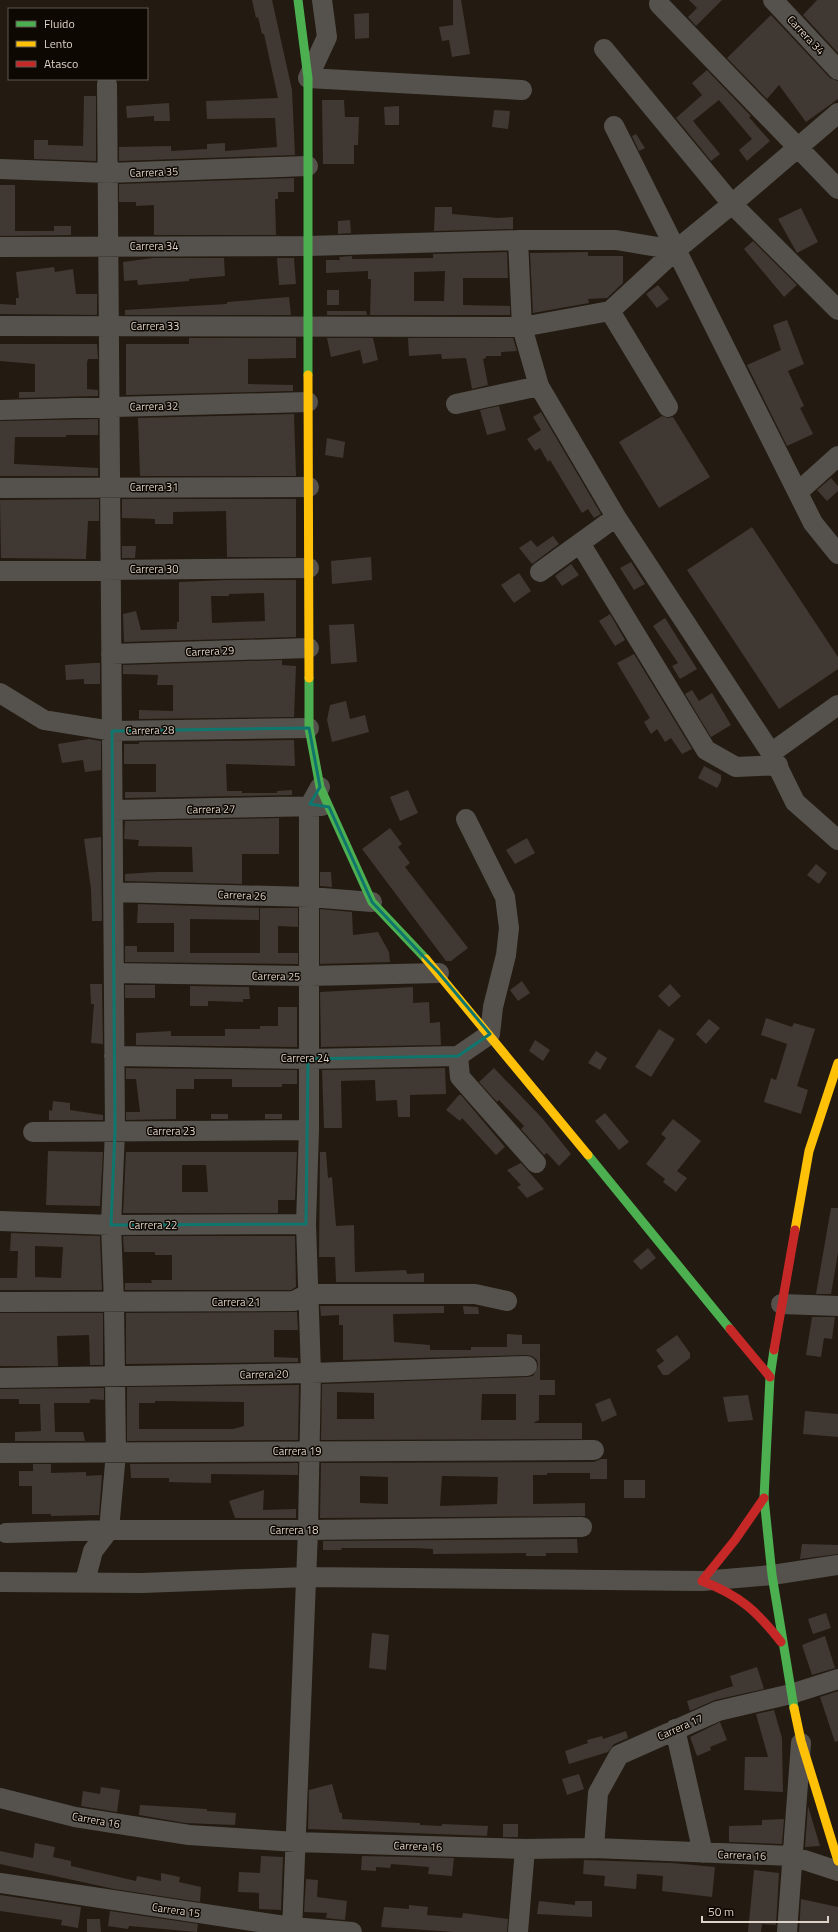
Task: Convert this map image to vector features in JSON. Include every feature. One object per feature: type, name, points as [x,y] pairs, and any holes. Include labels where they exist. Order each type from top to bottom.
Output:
[{"type":"street","points":[[298,0],[308,78],[308,246],[310,326],[308,402],[309,728],[320,788],[372,902],[439,973],[770,1377]]},
{"type":"street","points":[[308,78],[327,37],[322,0]]},
{"type":"street","name":"Carrera 34","points":[[773,0],[838,70]]},
{"type":"street","points":[[659,4],[838,190]]},
{"type":"street","points":[[604,49],[732,204],[838,310]]},
{"type":"street","points":[[308,78],[522,90]]},
{"type":"street","points":[[85,1581],[93,1551],[109,1530],[116,1453],[114,1302],[111,1225],[115,1132],[107,173],[108,84]]},
{"type":"street","points":[[668,407],[610,311],[676,250],[838,113]]},
{"type":"street","points":[[614,126],[813,522],[838,554]]},
{"type":"street","name":"Carrera 35","points":[[0,169],[107,173],[308,166]]},
{"type":"street","points":[[518,240],[522,326],[540,386],[616,518],[775,759],[794,802],[838,840]]},
{"type":"street","name":"Carrera 34","points":[[0,247],[308,246],[518,240],[616,240],[676,250]]},
{"type":"street","name":"Carrera 33","points":[[0,326],[522,326],[610,311]]},
{"type":"street","points":[[456,404],[540,386]]},
{"type":"street","name":"Carrera 32","points":[[0,410],[308,402]]},
{"type":"street","points":[[798,492],[838,456]]},
{"type":"street","name":"Carrera 31","points":[[0,488],[309,487]]},
{"type":"street","points":[[540,572],[616,518]]},
{"type":"street","points":[[580,543],[706,750],[736,767],[775,759],[838,705]]},
{"type":"street","name":"Carrera 30","points":[[0,571],[309,568]]},
{"type":"street","name":"Carrera 29","points":[[111,654],[309,648]]},
{"type":"street","name":"Carrera 28","points":[[0,693],[44,720],[112,731],[309,728]]},
{"type":"street","points":[[292,1929],[308,1530],[308,1451],[311,1373],[306,1224],[309,1130],[309,807],[320,788]]},
{"type":"street","name":"Carrera 27","points":[[112,810],[309,807],[315,805],[329,807]]},
{"type":"street","points":[[466,819],[505,897],[509,928],[506,955],[493,1007],[490,1034],[458,1056],[460,1077],[536,1163]]},
{"type":"street","name":"Carrera 26","points":[[113,892],[310,897],[372,902]]},
{"type":"street","name":"Carrera 25","points":[[114,973],[308,976],[439,973]]},
{"type":"street","name":"Carrera 24","points":[[114,1056],[308,1059],[458,1056]]},
{"type":"street","points":[[838,1063],[810,1151],[781,1304],[770,1377],[764,1498],[772,1575],[791,1694],[801,1741],[838,1861]]},
{"type":"street","name":"Carrera 23","points":[[33,1132],[309,1130]]},
{"type":"street","name":"Carrera 22","points":[[0,1221],[111,1225],[306,1224]]},
{"type":"street","name":"Carrera 21","points":[[0,1302],[294,1302],[308,1294],[471,1294],[506,1301]]},
{"type":"street","points":[[781,1304],[838,1306]]},
{"type":"street","name":"Carrera 20","points":[[0,1378],[311,1373],[527,1366]]},
{"type":"street","name":"Carrera 19","points":[[0,1453],[594,1450]]},
{"type":"street","points":[[702,1581],[736,1540],[764,1498]]},
{"type":"street","name":"Carrera 18","points":[[6,1533],[109,1530],[308,1530],[582,1527]]},
{"type":"street","points":[[0,1582],[85,1581],[142,1583],[306,1577],[702,1581],[772,1575],[838,1565]]},
{"type":"street","points":[[702,1581],[726,1589],[747,1602],[782,1642]]},
{"type":"street","name":"Carrera 17","points":[[594,1848],[598,1793],[619,1755],[718,1711],[791,1694],[838,1679]]},
{"type":"street","points":[[675,1729],[703,1853]]},
{"type":"street","points":[[787,1932],[801,1741]]},
{"type":"street","name":"Carrera 16","points":[[0,1798],[75,1817],[189,1835],[296,1842],[525,1849],[594,1848],[792,1856],[838,1871]]},
{"type":"street","points":[[518,1932],[525,1849]]},
{"type":"street","name":"Carrera 15","points":[[0,1883],[292,1929],[352,1932]]},
{"type":"highlighted area","points":[[309,728],[320,787],[310,804],[329,807],[372,902],[439,973],[490,1034],[458,1056],[308,1059],[306,1224],[111,1225],[115,1131],[112,731]]},
{"type":"building","points":[[252,0],[272,0],[292,90],[295,155],[119,161],[119,147],[171,146],[171,151],[207,149],[207,144],[225,143],[225,151],[277,147],[275,118],[207,119],[206,101],[278,98],[264,34],[262,34],[258,17],[256,18]]},
{"type":"building","points":[[453,0],[461,0],[470,54],[452,57],[449,40],[442,41],[439,27],[453,25]]},
{"type":"building","points":[[689,0],[722,0],[696,26],[688,17],[697,8]]},
{"type":"building","points":[[817,0],[838,0],[838,53],[803,15]]},
{"type":"building","points":[[369,13],[369,38],[355,39],[354,14]]},
{"type":"building","points":[[771,15],[830,78],[838,81],[838,99],[806,122],[779,85],[767,99],[727,58]]},
{"type":"building","points":[[707,70],[751,116],[749,117],[770,141],[747,161],[739,150],[752,139],[719,100],[693,121],[720,154],[711,161],[676,118],[702,95],[692,83]]},
{"type":"building","points":[[84,96],[96,96],[96,161],[34,159],[34,140],[48,140],[48,145],[83,146]]},
{"type":"building","points":[[322,100],[344,100],[345,117],[359,117],[358,145],[354,145],[354,164],[323,164]]},
{"type":"building","points":[[169,103],[170,121],[154,121],[154,116],[127,118],[126,106]]},
{"type":"building","points":[[399,106],[399,125],[385,125],[384,107]]},
{"type":"building","points":[[494,110],[510,111],[508,129],[492,127]]},
{"type":"building","points":[[636,134],[645,148],[639,151],[632,136]]},
{"type":"building","points":[[294,178],[294,192],[278,192],[278,199],[275,199],[276,235],[154,235],[154,205],[136,206],[136,202],[119,202],[119,184]]},
{"type":"building","points":[[0,185],[15,185],[15,231],[54,231],[54,226],[71,226],[71,235],[0,236]]},
{"type":"building","points":[[435,207],[452,207],[452,214],[498,218],[513,217],[513,229],[434,231]]},
{"type":"building","points":[[801,208],[818,242],[797,253],[778,219]]},
{"type":"building","points":[[350,220],[351,233],[338,234],[338,221]]},
{"type":"building","points":[[753,241],[797,285],[784,297],[744,249]]},
{"type":"building","points":[[507,252],[508,278],[463,278],[463,305],[510,306],[510,315],[370,315],[371,279],[368,279],[368,271],[326,273],[326,260],[340,260],[339,257],[352,256],[352,259],[433,258],[433,254]],"holes":[[[445,271],[444,301],[414,301],[414,272]]]},
{"type":"building","points":[[588,252],[588,256],[623,256],[623,283],[607,298],[588,299],[589,303],[533,313],[530,253]]},
{"type":"building","points":[[153,258],[224,258],[225,276],[189,279],[189,281],[138,285],[137,280],[124,281],[123,262]]},
{"type":"building","points":[[277,258],[294,258],[296,284],[279,285]]},
{"type":"building","points":[[54,267],[55,272],[73,269],[76,294],[97,294],[97,315],[0,314],[0,304],[16,305],[16,298],[19,298],[16,272]]},
{"type":"building","points":[[658,285],[669,299],[657,308],[646,294]]},
{"type":"building","points":[[327,290],[339,290],[339,305],[327,305]]},
{"type":"building","points":[[289,297],[291,315],[125,315],[125,310],[227,304],[227,302]]},
{"type":"building","points":[[327,311],[366,311],[367,315],[327,315]]},
{"type":"building","points":[[787,320],[804,364],[788,371],[804,406],[800,408],[813,434],[787,446],[747,365],[781,350],[773,325]]},
{"type":"building","points":[[189,338],[296,338],[296,358],[248,359],[248,384],[293,385],[293,391],[126,395],[126,344],[189,344]]},
{"type":"building","points":[[327,338],[373,338],[378,360],[363,364],[360,350],[331,357]]},
{"type":"building","points":[[408,338],[513,338],[517,351],[501,352],[501,356],[486,356],[486,358],[483,359],[488,385],[472,389],[466,358],[442,359],[441,354],[409,356]]},
{"type":"building","points":[[0,344],[97,344],[98,359],[88,359],[87,362],[87,389],[98,390],[98,396],[19,398],[19,392],[35,392],[35,364],[0,361]]},
{"type":"building","points":[[499,406],[506,430],[487,435],[480,410]]},
{"type":"building","points":[[541,412],[601,514],[594,518],[588,509],[582,513],[550,460],[548,462],[540,448],[535,451],[527,439],[541,430],[533,417]]},
{"type":"building","points":[[294,414],[296,476],[140,476],[138,418]]},
{"type":"building","points":[[662,416],[668,418],[673,417],[710,477],[659,508],[619,442]]},
{"type":"building","points":[[98,419],[98,435],[66,435],[66,437],[15,437],[14,464],[98,468],[98,476],[0,476],[0,421]]},
{"type":"building","points":[[327,438],[345,442],[343,458],[325,455]]},
{"type":"building","points":[[831,478],[838,486],[838,491],[827,501],[817,490]]},
{"type":"building","points":[[99,499],[99,521],[88,521],[86,559],[1,558],[0,500]]},
{"type":"building","points":[[122,499],[296,499],[296,557],[227,557],[226,511],[173,512],[173,524],[155,524],[155,519],[122,518]]},
{"type":"building","points":[[752,527],[838,657],[838,669],[779,709],[687,570]]},
{"type":"building","points":[[553,536],[559,544],[532,564],[519,548],[531,540],[537,547]]},
{"type":"building","points":[[122,546],[136,546],[135,558],[122,558]]},
{"type":"building","points":[[371,557],[372,580],[332,584],[331,561]]},
{"type":"building","points":[[631,562],[645,584],[634,590],[620,568]]},
{"type":"building","points":[[571,564],[579,575],[562,586],[555,576]]},
{"type":"building","points":[[519,573],[531,591],[514,603],[501,585]]},
{"type":"building","points":[[296,580],[296,637],[124,642],[123,614],[136,611],[141,630],[177,629],[177,622],[179,622],[179,582]],"holes":[[[264,593],[265,621],[212,623],[211,596]]]},
{"type":"building","points":[[610,614],[625,640],[615,646],[599,621]]},
{"type":"building","points":[[665,618],[697,669],[680,679],[672,666],[678,663],[653,626]]},
{"type":"building","points":[[354,624],[357,662],[331,664],[329,625]]},
{"type":"building","points":[[634,654],[692,749],[682,754],[671,738],[665,742],[657,729],[651,734],[644,722],[650,718],[617,663]]},
{"type":"building","points":[[282,660],[282,665],[296,666],[294,717],[139,719],[139,710],[173,711],[173,685],[157,685],[158,675],[123,674],[123,665]]},
{"type":"building","points":[[100,663],[100,684],[84,684],[84,679],[66,680],[65,665]]},
{"type":"building","points":[[692,690],[699,701],[712,693],[731,725],[711,737],[685,694]]},
{"type":"building","points":[[346,701],[350,719],[365,715],[369,732],[332,742],[327,720],[330,705]]},
{"type":"building","points":[[89,739],[101,741],[101,770],[85,772],[83,760],[62,763],[58,744]]},
{"type":"building","points":[[294,740],[295,766],[226,764],[227,791],[242,791],[242,793],[277,793],[277,791],[292,790],[292,795],[125,798],[125,792],[156,792],[156,764],[124,764],[124,744],[139,744],[139,742]]},
{"type":"building","points":[[704,766],[721,775],[721,781],[717,788],[698,778]]},
{"type":"building","points":[[408,790],[418,813],[400,821],[390,797]]},
{"type":"building","points":[[279,818],[279,854],[242,854],[242,884],[125,881],[125,874],[193,872],[192,847],[138,846],[139,840],[124,839],[125,821]]},
{"type":"building","points":[[390,828],[402,844],[398,847],[410,863],[405,867],[468,948],[451,961],[446,961],[362,849]]},
{"type":"building","points":[[101,837],[102,921],[92,921],[91,889],[84,839]]},
{"type":"building","points":[[527,838],[535,853],[515,864],[506,850]]},
{"type":"building","points":[[816,864],[827,873],[819,884],[807,875]]},
{"type":"building","points":[[320,872],[331,872],[332,887],[320,886]]},
{"type":"building","points":[[138,904],[259,908],[259,920],[190,919],[190,953],[260,953],[260,908],[298,908],[298,927],[278,926],[278,953],[298,953],[298,964],[125,962],[125,946],[137,946],[137,952],[174,952],[174,923],[137,923]]},
{"type":"building","points":[[320,909],[352,912],[353,935],[378,932],[389,952],[390,962],[320,964]]},
{"type":"building","points":[[522,981],[530,993],[518,1001],[510,990]]},
{"type":"building","points":[[90,984],[102,984],[103,1044],[91,1043],[94,1004],[91,1004]]},
{"type":"building","points":[[670,984],[681,996],[669,1007],[658,996]]},
{"type":"building","points":[[125,985],[155,985],[155,998],[125,998]]},
{"type":"building","points":[[190,986],[249,987],[250,999],[243,999],[243,1002],[208,1001],[208,1006],[190,1006]]},
{"type":"building","points":[[413,987],[413,1003],[429,1002],[430,1023],[440,1022],[441,1045],[321,1047],[320,992]]},
{"type":"building","points":[[278,1007],[297,1007],[297,1047],[136,1045],[136,1033],[171,1031],[171,1036],[225,1036],[225,1029],[260,1029],[260,1026],[278,1026]]},
{"type":"building","points":[[766,1018],[792,1027],[794,1023],[815,1029],[797,1086],[808,1090],[801,1114],[764,1102],[771,1078],[776,1080],[787,1044],[761,1035]]},
{"type":"building","points":[[709,1019],[720,1028],[706,1044],[696,1034]]},
{"type":"building","points":[[659,1029],[675,1039],[651,1077],[635,1067]]},
{"type":"building","points":[[535,1040],[550,1050],[543,1061],[529,1051]]},
{"type":"building","points":[[596,1051],[607,1058],[600,1070],[588,1063]]},
{"type":"building","points":[[126,1068],[297,1070],[297,1084],[282,1084],[282,1087],[232,1087],[232,1079],[194,1079],[194,1089],[176,1089],[176,1119],[126,1120],[126,1112],[140,1112],[136,1079],[126,1079]]},
{"type":"building","points":[[445,1068],[446,1094],[410,1095],[410,1117],[398,1117],[397,1100],[376,1101],[375,1080],[341,1081],[342,1128],[324,1128],[322,1070]]},
{"type":"building","points":[[494,1068],[542,1118],[571,1154],[559,1166],[547,1153],[544,1155],[521,1129],[524,1126],[499,1100],[497,1102],[479,1082]]},
{"type":"building","points":[[459,1095],[461,1095],[505,1147],[496,1155],[462,1118],[460,1121],[446,1110]]},
{"type":"building","points":[[53,1101],[70,1103],[70,1110],[103,1115],[103,1120],[49,1120],[49,1110],[52,1111]]},
{"type":"building","points":[[605,1113],[629,1142],[619,1150],[595,1121]]},
{"type":"building","points":[[211,1114],[228,1114],[228,1119],[211,1119]]},
{"type":"building","points":[[265,1114],[282,1114],[282,1119],[265,1119]]},
{"type":"building","points":[[673,1119],[701,1141],[677,1171],[687,1178],[676,1192],[663,1182],[665,1179],[646,1164],[666,1138],[661,1134]]},
{"type":"building","points":[[48,1151],[103,1152],[100,1206],[46,1205]]},
{"type":"building","points":[[126,1152],[297,1152],[295,1200],[278,1200],[278,1213],[123,1213]],"holes":[[[182,1165],[206,1165],[208,1192],[182,1192]]]},
{"type":"building","points":[[320,1152],[326,1152],[328,1178],[332,1177],[336,1226],[354,1225],[355,1272],[406,1270],[407,1274],[424,1273],[424,1282],[336,1282],[335,1257],[319,1257]]},
{"type":"building","points":[[521,1163],[544,1189],[527,1198],[517,1187],[521,1185],[507,1170]]},
{"type":"building","points":[[831,1208],[838,1208],[838,1252],[831,1294],[816,1294]]},
{"type":"building","points":[[11,1233],[100,1236],[102,1290],[0,1290],[0,1278],[17,1278],[18,1251],[10,1251]],"holes":[[[35,1246],[63,1247],[61,1278],[35,1277]]]},
{"type":"building","points":[[123,1236],[295,1236],[296,1287],[291,1290],[125,1290],[125,1283],[152,1283],[151,1280],[172,1280],[172,1255],[155,1255],[155,1252],[124,1252]]},
{"type":"building","points":[[648,1248],[656,1258],[641,1270],[633,1261]]},
{"type":"building","points":[[320,1306],[444,1306],[444,1313],[393,1314],[394,1342],[430,1345],[430,1350],[471,1350],[471,1347],[507,1347],[507,1334],[522,1335],[522,1344],[540,1344],[540,1380],[555,1380],[555,1395],[539,1395],[539,1420],[533,1423],[582,1423],[582,1439],[321,1440],[322,1384],[527,1377],[533,1376],[538,1366],[537,1360],[532,1356],[527,1355],[343,1360],[343,1325],[339,1325],[339,1315],[321,1316]],"holes":[[[337,1392],[374,1393],[374,1419],[337,1419]],[[482,1394],[516,1394],[516,1420],[481,1420]]]},
{"type":"building","points":[[463,1306],[478,1307],[479,1314],[464,1314]]},
{"type":"building","points":[[297,1312],[298,1330],[274,1330],[274,1357],[298,1358],[298,1362],[126,1364],[126,1313]]},
{"type":"building","points":[[0,1313],[103,1313],[103,1365],[90,1365],[89,1335],[57,1336],[58,1366],[0,1366]]},
{"type":"building","points":[[812,1317],[835,1317],[832,1339],[824,1338],[821,1357],[806,1355]]},
{"type":"building","points":[[677,1335],[690,1353],[690,1358],[668,1375],[663,1375],[657,1366],[664,1361],[656,1350]]},
{"type":"building","points":[[299,1385],[298,1440],[127,1441],[127,1387]],"holes":[[[155,1401],[244,1402],[244,1426],[233,1429],[139,1429],[139,1403],[155,1403]]]},
{"type":"building","points":[[90,1388],[90,1403],[54,1403],[55,1432],[83,1432],[85,1441],[15,1441],[15,1432],[41,1431],[40,1404],[19,1404],[19,1399],[0,1399],[0,1389]]},
{"type":"building","points":[[90,1388],[104,1388],[104,1400],[90,1399]]},
{"type":"building","points":[[748,1395],[753,1420],[728,1422],[723,1397]]},
{"type":"building","points":[[610,1398],[617,1415],[602,1422],[595,1404]]},
{"type":"building","points":[[805,1411],[838,1414],[838,1437],[803,1434]]},
{"type":"building","points":[[601,1459],[607,1459],[607,1479],[590,1479],[590,1473],[547,1473],[547,1475],[533,1475],[533,1504],[585,1503],[585,1516],[320,1518],[321,1463],[594,1462]],"holes":[[[360,1476],[388,1477],[388,1504],[360,1503]],[[442,1476],[498,1477],[497,1504],[440,1506]]]},
{"type":"building","points":[[298,1463],[298,1475],[211,1474],[211,1483],[169,1482],[169,1478],[131,1478],[130,1464]]},
{"type":"building","points":[[33,1464],[51,1464],[51,1473],[86,1472],[86,1476],[102,1475],[99,1515],[51,1516],[51,1514],[32,1514],[32,1486],[19,1486],[19,1471],[33,1471]]},
{"type":"building","points":[[624,1480],[645,1480],[645,1498],[624,1498]]},
{"type":"building","points":[[264,1490],[263,1510],[296,1509],[296,1518],[235,1518],[229,1501]]},
{"type":"building","points":[[577,1539],[578,1553],[546,1553],[546,1556],[526,1556],[526,1553],[433,1554],[433,1549],[413,1548],[341,1548],[342,1550],[323,1550],[323,1541]]},
{"type":"building","points":[[802,1544],[838,1545],[838,1554],[800,1559]]},
{"type":"building","points":[[826,1613],[831,1628],[813,1634],[808,1619]]},
{"type":"building","points":[[372,1633],[389,1635],[386,1670],[369,1668]]},
{"type":"building","points":[[825,1636],[835,1668],[812,1675],[802,1645]]},
{"type":"building","points":[[757,1667],[764,1689],[715,1700],[690,1711],[687,1701],[733,1686],[730,1676]]},
{"type":"building","points":[[838,1691],[838,1741],[835,1742],[820,1697]]},
{"type":"building","points":[[774,1710],[782,1738],[783,1792],[744,1790],[745,1757],[768,1757],[756,1714]]},
{"type":"building","points":[[720,1722],[727,1740],[710,1747],[711,1750],[697,1756],[690,1737]]},
{"type":"building","points":[[626,1731],[628,1738],[614,1744],[608,1752],[569,1764],[565,1751],[588,1743],[587,1740],[602,1736],[603,1739]]},
{"type":"building","points":[[579,1774],[584,1789],[567,1795],[562,1779]]},
{"type":"building","points":[[332,1784],[340,1813],[342,1813],[342,1819],[420,1823],[420,1825],[442,1826],[442,1824],[488,1826],[487,1836],[308,1829],[309,1790]]},
{"type":"building","points":[[101,1787],[120,1790],[117,1812],[81,1806],[83,1791],[100,1794]]},
{"type":"building","points":[[140,1805],[207,1809],[207,1811],[236,1813],[235,1825],[185,1823],[139,1815]]},
{"type":"building","points":[[808,1806],[820,1846],[805,1847]]},
{"type":"building","points":[[784,1819],[782,1844],[729,1842],[729,1826],[762,1825],[762,1820]]},
{"type":"building","points":[[503,1824],[518,1824],[518,1837],[503,1837]]},
{"type":"building","points":[[35,1843],[55,1847],[53,1857],[71,1861],[71,1866],[136,1881],[137,1876],[161,1881],[161,1873],[180,1877],[179,1882],[201,1887],[200,1902],[114,1889],[0,1864],[0,1851],[33,1858]]},
{"type":"building","points":[[261,1856],[283,1857],[281,1910],[259,1909],[259,1893],[238,1892],[239,1872],[260,1873]]},
{"type":"building","points":[[362,1856],[454,1858],[452,1876],[428,1874],[429,1867],[391,1864],[390,1868],[376,1867],[376,1871],[361,1870]]},
{"type":"building","points":[[584,1860],[672,1863],[715,1867],[712,1897],[662,1891],[663,1876],[637,1874],[636,1889],[604,1886],[605,1876],[583,1874]]},
{"type":"building","points":[[754,1870],[779,1873],[776,1925],[762,1924],[761,1932],[748,1932]]},
{"type":"building","points":[[306,1879],[318,1880],[317,1897],[347,1901],[345,1920],[326,1918],[327,1913],[304,1912]]},
{"type":"building","points":[[0,1895],[81,1907],[78,1928],[61,1925],[62,1920],[0,1911]]},
{"type":"building","points":[[801,1899],[838,1907],[838,1932],[799,1932]]},
{"type":"building","points":[[539,1901],[575,1905],[575,1901],[592,1901],[592,1917],[537,1914]]},
{"type":"building","points":[[409,1905],[428,1907],[427,1915],[462,1918],[463,1913],[508,1919],[507,1932],[454,1932],[381,1927],[384,1907],[409,1909]]},
{"type":"building","points":[[110,1911],[198,1924],[197,1932],[129,1926],[128,1929],[108,1926]]},
{"type":"building","points":[[87,1919],[100,1919],[101,1932],[87,1932]]},
{"type":"traffic: fast","points":[[298,0],[308,78],[308,375]]},
{"type":"traffic: fast","points":[[309,678],[309,728],[320,787],[372,902],[426,959]]},
{"type":"traffic: fast","points":[[588,1155],[730,1329]]},
{"type":"traffic: fast","points":[[774,1350],[770,1377],[764,1498],[772,1575],[794,1708]]},
{"type":"traffic: slow","points":[[308,375],[309,678]]},
{"type":"traffic: slow","points":[[426,959],[588,1155]]},
{"type":"traffic: slow","points":[[795,1230],[809,1151],[838,1063]]},
{"type":"traffic: slow","points":[[794,1708],[801,1741],[838,1861]]},
{"type":"traffic: jam","points":[[774,1350],[795,1230]]},
{"type":"traffic: jam","points":[[730,1329],[770,1377]]},
{"type":"traffic: jam","points":[[764,1498],[735,1540],[702,1581],[737,1598],[764,1621],[781,1642]]}]
